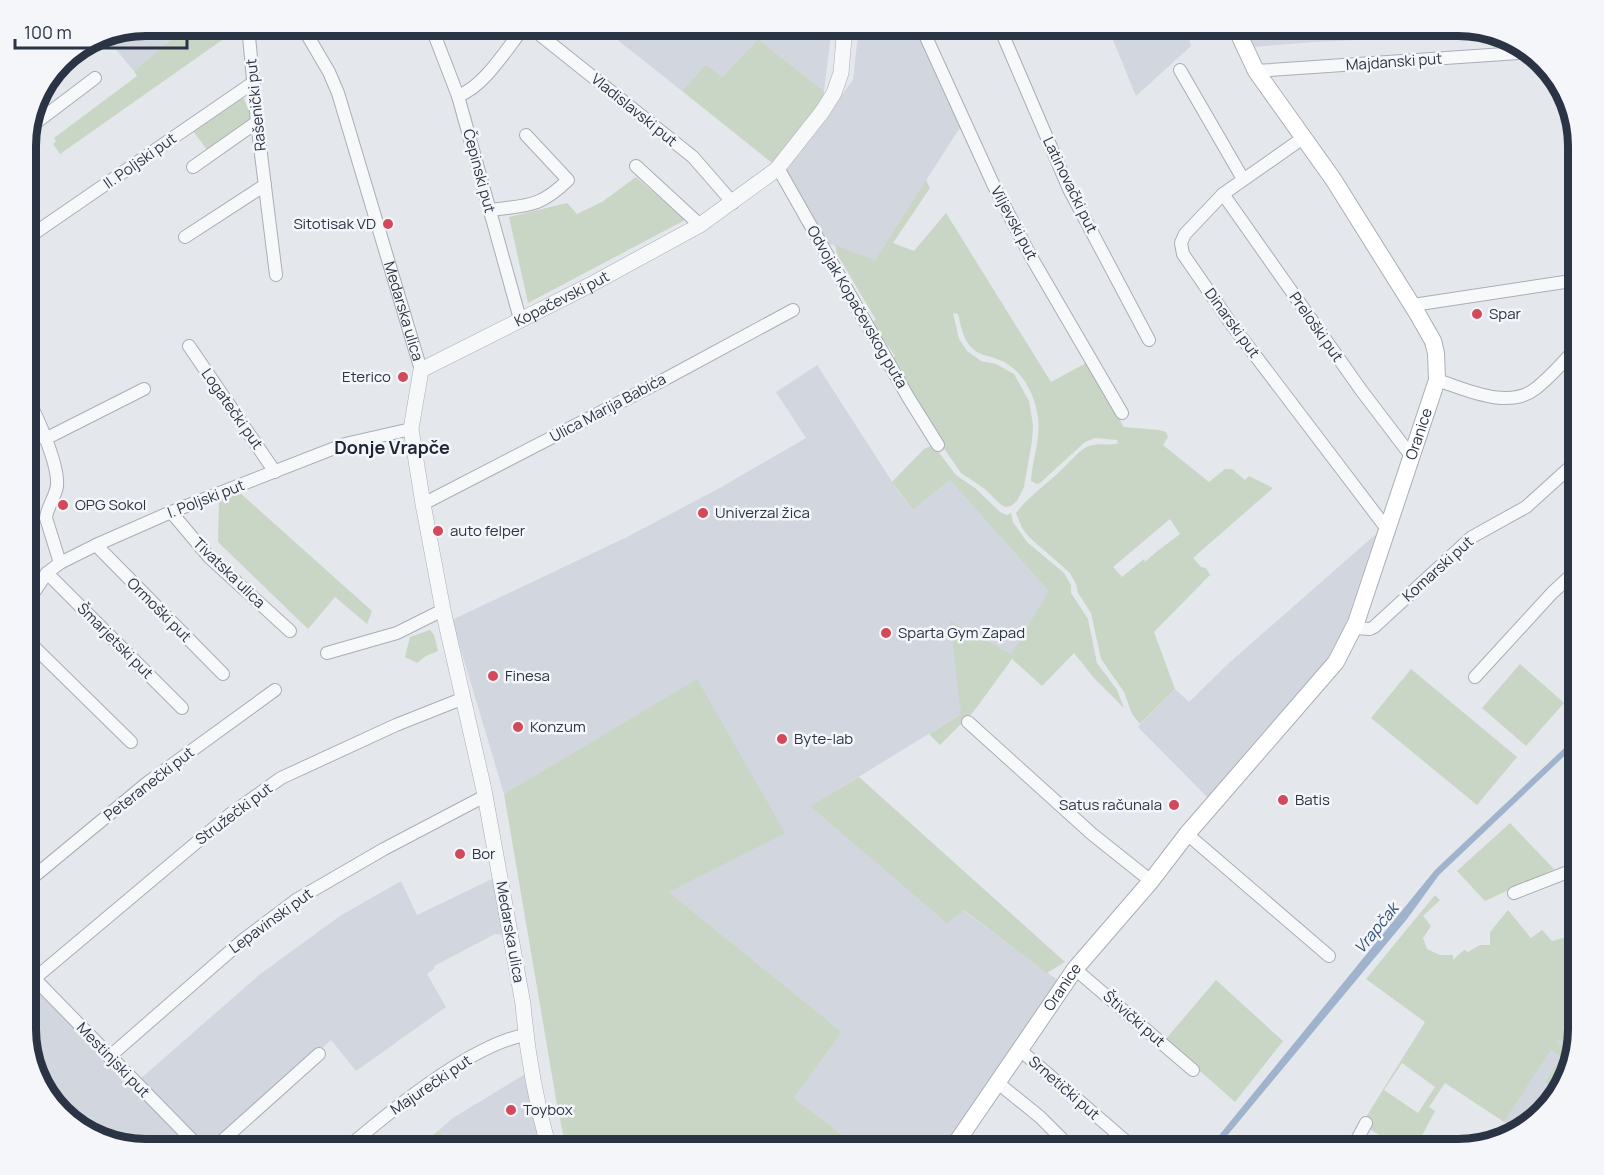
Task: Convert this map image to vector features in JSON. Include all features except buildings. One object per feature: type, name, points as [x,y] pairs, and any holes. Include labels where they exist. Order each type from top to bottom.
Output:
[{"type":"main road","name":"Oranice","points":[[959,1139],[1075,969],[1151,881],[1187,834],[1329,673],[1354,628],[1437,380],[1433,341],[1413,304],[1339,188],[1256,71],[1240,36]]},
{"type":"street","name":"Rašenički put","points":[[249,36],[276,274]]},
{"type":"street","name":"Medarska ulica","points":[[308,36],[329,72],[338,93],[422,370],[411,429],[423,504],[443,610],[485,796],[521,992],[525,1035],[547,1139]]},
{"type":"street","name":"Čepinski put","points":[[437,36],[458,96],[520,319]]},
{"type":"street","points":[[458,96],[468,93],[478,85],[519,36]]},
{"type":"street","name":"Vladislavski put","points":[[540,36],[693,157],[733,203]]},
{"type":"street","name":"Kopačevski put","points":[[422,370],[590,285],[700,225],[778,168],[834,93],[841,73],[844,36]]},
{"type":"street","name":"Viljevski put","points":[[926,36],[994,186],[1025,245],[1122,413]]},
{"type":"street","name":"Latinovački put","points":[[1003,36],[1069,189],[1149,340]]},
{"type":"street","name":"Majdanski put","points":[[1256,71],[1516,53]]},
{"type":"street","points":[[1180,70],[1243,179]]},
{"type":"street","points":[[40,120],[95,78]]},
{"type":"street","name":"II. Poljski put","points":[[36,232],[254,82]]},
{"type":"street","points":[[193,167],[257,122]]},
{"type":"street","points":[[490,210],[543,201],[568,180],[526,135]]},
{"type":"street","name":"Dinarski put","points":[[1304,138],[1223,194],[1185,234],[1181,243],[1183,254],[1245,343],[1387,529]]},
{"type":"street","points":[[636,166],[700,225]]},
{"type":"street","name":"Odvojak Kopačevskog puta","points":[[778,168],[908,397],[938,445]]},
{"type":"street","points":[[185,237],[265,184]]},
{"type":"street","name":"Preloški put","points":[[1223,194],[1361,390],[1412,457]]},
{"type":"street","points":[[1413,304],[1568,281]]},
{"type":"street","name":"Ulica Marija Babića","points":[[423,504],[793,310]]},
{"type":"street","name":"Logatečki put","points":[[189,346],[275,472]]},
{"type":"street","points":[[1437,380],[1496,397],[1518,398],[1535,390],[1568,356]]},
{"type":"street","points":[[45,439],[144,389]]},
{"type":"street","points":[[36,419],[45,439],[57,481],[46,518],[60,563]]},
{"type":"street","name":"I. Poljski put","points":[[36,582],[60,563],[171,512],[345,444],[411,429]]},
{"type":"street","name":"Komarski put","points":[[1354,628],[1374,627],[1472,537],[1526,507],[1568,469]]},
{"type":"street","name":"Tivatska ulica","points":[[171,512],[208,557],[290,631]]},
{"type":"street","name":"Ormoški put","points":[[96,545],[223,674]]},
{"type":"street","name":"Šmarjetski put","points":[[47,573],[183,708]]},
{"type":"street","points":[[1475,677],[1568,578]]},
{"type":"street","points":[[327,653],[398,633],[443,610]]},
{"type":"street","points":[[36,649],[131,742]]},
{"type":"street","name":"Peteranečki put","points":[[36,875],[147,783],[275,690]]},
{"type":"street","name":"Stružečki put","points":[[36,970],[228,816],[281,778],[396,724],[464,698]]},
{"type":"street","points":[[968,722],[1092,834],[1151,881]]},
{"type":"street","name":"Lepavinski put","points":[[109,1057],[243,940],[296,900],[384,849],[485,796]]},
{"type":"street","points":[[1187,834],[1329,956]]},
{"type":"street","points":[[1514,893],[1568,872]]},
{"type":"street","name":"Štivički put","points":[[1075,969],[1193,1070]]},
{"type":"street","name":"Mestinjski put","points":[[36,981],[191,1139]]},
{"type":"street","name":"Majurečki put","points":[[358,1139],[382,1118],[453,1069],[484,1050],[525,1035]]},
{"type":"street","name":"Srnetički put","points":[[1020,1050],[1124,1139]]},
{"type":"street","points":[[224,1139],[320,1054]]},
{"type":"street","points":[[998,1083],[1040,1117],[1062,1139]]},
{"type":"street","points":[[1357,1139],[1366,1123]]},
{"type":"shaded area","points":[[175,36],[134,71],[110,42],[132,37]]},
{"type":"shaded area","points":[[613,36],[831,36],[824,91],[758,39],[722,77],[706,64],[682,91]]},
{"type":"shaded area","points":[[858,36],[923,36],[967,125],[959,129],[875,260],[825,242],[784,173],[853,80]]},
{"type":"shaded area","points":[[1109,36],[1188,36],[1191,46],[1136,96],[1113,40]]},
{"type":"shaded area","points":[[1249,36],[1448,36],[1314,42],[1253,47]]},
{"type":"shaded area","points":[[817,365],[898,491],[913,510],[950,480],[1050,591],[1011,654],[961,714],[811,806],[947,922],[963,910],[1064,985],[959,1139],[848,1139],[794,1098],[842,1032],[669,892],[696,680],[504,794],[452,620],[627,537],[718,489],[806,438],[776,392]]},
{"type":"shaded area","points":[[1376,534],[1348,618],[1327,659],[1285,708],[1214,804],[1138,727],[1175,689],[1189,702],[1229,663]]},
{"type":"shaded area","points":[[494,878],[504,935],[495,934],[434,966],[434,969],[427,974],[446,1007],[356,1071],[331,1040],[222,1139],[201,1139],[139,1080],[259,975],[340,916],[401,881],[417,915]]},
{"type":"shaded area","points":[[36,990],[184,1139],[125,1137],[98,1128],[68,1107],[47,1077],[38,1050]]},
{"type":"shaded area","points":[[1568,1023],[1566,1050],[1553,1084],[1530,1112],[1510,1126],[1504,1122]]},
{"type":"shaded area","points":[[525,1074],[541,1139],[446,1139],[438,1131],[453,1118]]},
{"type":"green space","points":[[175,36],[228,36],[60,154],[53,144],[56,141],[54,138],[137,76],[134,71]]},
{"type":"green space","points":[[758,39],[824,91],[818,108],[811,118],[772,163],[682,91],[706,64],[722,77]]},
{"type":"green space","points":[[243,97],[251,119],[208,151],[193,131]]},
{"type":"green space","points":[[636,177],[685,220],[528,303],[509,217],[567,203],[577,214],[602,202]]},
{"type":"green space","points":[[926,180],[930,188],[893,243],[914,251],[946,213],[1051,382],[1086,363],[1124,427],[1166,432],[1168,437],[1163,445],[1209,482],[1225,469],[1232,469],[1245,480],[1249,476],[1273,488],[1193,558],[1201,567],[1206,568],[1210,575],[1154,632],[1175,689],[1140,724],[1132,714],[1124,692],[1101,659],[1091,613],[1078,593],[1070,573],[1029,537],[1022,528],[1016,513],[1082,450],[1093,445],[1118,443],[1117,440],[1095,438],[1085,442],[1040,483],[1031,481],[1039,425],[1030,390],[1013,368],[997,359],[978,353],[969,345],[964,337],[958,314],[953,313],[959,339],[967,351],[981,361],[996,364],[1014,374],[1029,401],[1033,425],[1024,487],[1017,501],[1011,506],[1005,507],[1000,504],[985,489],[961,473],[943,447],[892,359],[895,356],[871,322],[876,320],[837,254],[835,245],[875,260]],"holes":[[[1170,519],[1180,534],[1122,577],[1113,567]]]},
{"type":"green space","points":[[933,445],[956,475],[975,488],[1000,512],[1007,515],[1011,513],[1013,522],[1027,542],[1064,573],[1071,585],[1071,593],[1088,619],[1097,663],[1117,690],[1124,708],[1094,678],[1074,653],[1042,686],[1012,659],[974,711],[940,745],[929,734],[961,714],[950,621],[1011,654],[1049,591],[950,480],[913,510],[892,482],[924,449]]},
{"type":"green space","points":[[239,492],[372,611],[367,624],[335,597],[308,629],[218,542],[219,500]]},
{"type":"green space","points":[[430,630],[434,635],[438,651],[417,663],[405,657],[410,637]]},
{"type":"green space","points":[[1520,664],[1564,703],[1526,746],[1482,708]]},
{"type":"green space","points":[[1411,669],[1517,757],[1477,805],[1371,718]]},
{"type":"green space","points":[[697,679],[785,833],[669,892],[842,1032],[794,1098],[848,1139],[564,1139],[504,794]]},
{"type":"green space","points":[[859,777],[1065,962],[1047,973],[964,910],[947,923],[810,806]]},
{"type":"green space","points":[[1510,823],[1554,869],[1485,901],[1457,871]]},
{"type":"green space","points":[[1435,895],[1440,900],[1423,916],[1431,926],[1423,938],[1427,949],[1440,955],[1453,955],[1453,960],[1464,950],[1468,952],[1480,945],[1490,945],[1490,932],[1508,910],[1531,938],[1542,930],[1552,941],[1568,937],[1567,1045],[1558,1039],[1556,1042],[1566,1049],[1562,1064],[1549,1084],[1545,1082],[1561,1057],[1551,1050],[1504,1122],[1445,1083],[1429,1107],[1435,1111],[1420,1139],[1386,1139],[1368,1128],[1366,1117],[1425,1022],[1366,979]],"holes":[[[1402,1063],[1435,1087],[1418,1113],[1384,1090]]]},
{"type":"green space","points":[[1216,980],[1283,1041],[1235,1102],[1165,1040]]},
{"type":"green space","points":[[438,1131],[446,1139],[428,1139]]},
{"type":"water","points":[[1568,745],[1568,752],[1439,875],[1407,919],[1224,1139],[1216,1139],[1435,870]]},
{"type":"place","name":"Sitotisak VD","points":[[388,224]]},
{"type":"place","name":"Spar","points":[[1477,314]]},
{"type":"place","name":"Eterico","points":[[403,377]]},
{"type":"place","name":"OPG Sokol","points":[[63,505]]},
{"type":"place","name":"Univerzal žica","points":[[703,513]]},
{"type":"place","name":"auto felper","points":[[438,531]]},
{"type":"place","name":"Sparta Gym Zapad","points":[[886,633]]},
{"type":"place","name":"Finesa","points":[[493,676]]},
{"type":"place","name":"Konzum","points":[[518,727]]},
{"type":"place","name":"Byte-lab","points":[[782,739]]},
{"type":"place","name":"Batis","points":[[1283,800]]},
{"type":"place","name":"Satus računala","points":[[1174,805]]},
{"type":"place","name":"Bor","points":[[460,854]]},
{"type":"place","name":"Toybox","points":[[511,1110]]},
{"type":"district","name":"Donje Vrapče","points":[[392,448]]},
{"type":"water label","name":"Vrapčak","points":[[1376,928]]}]
